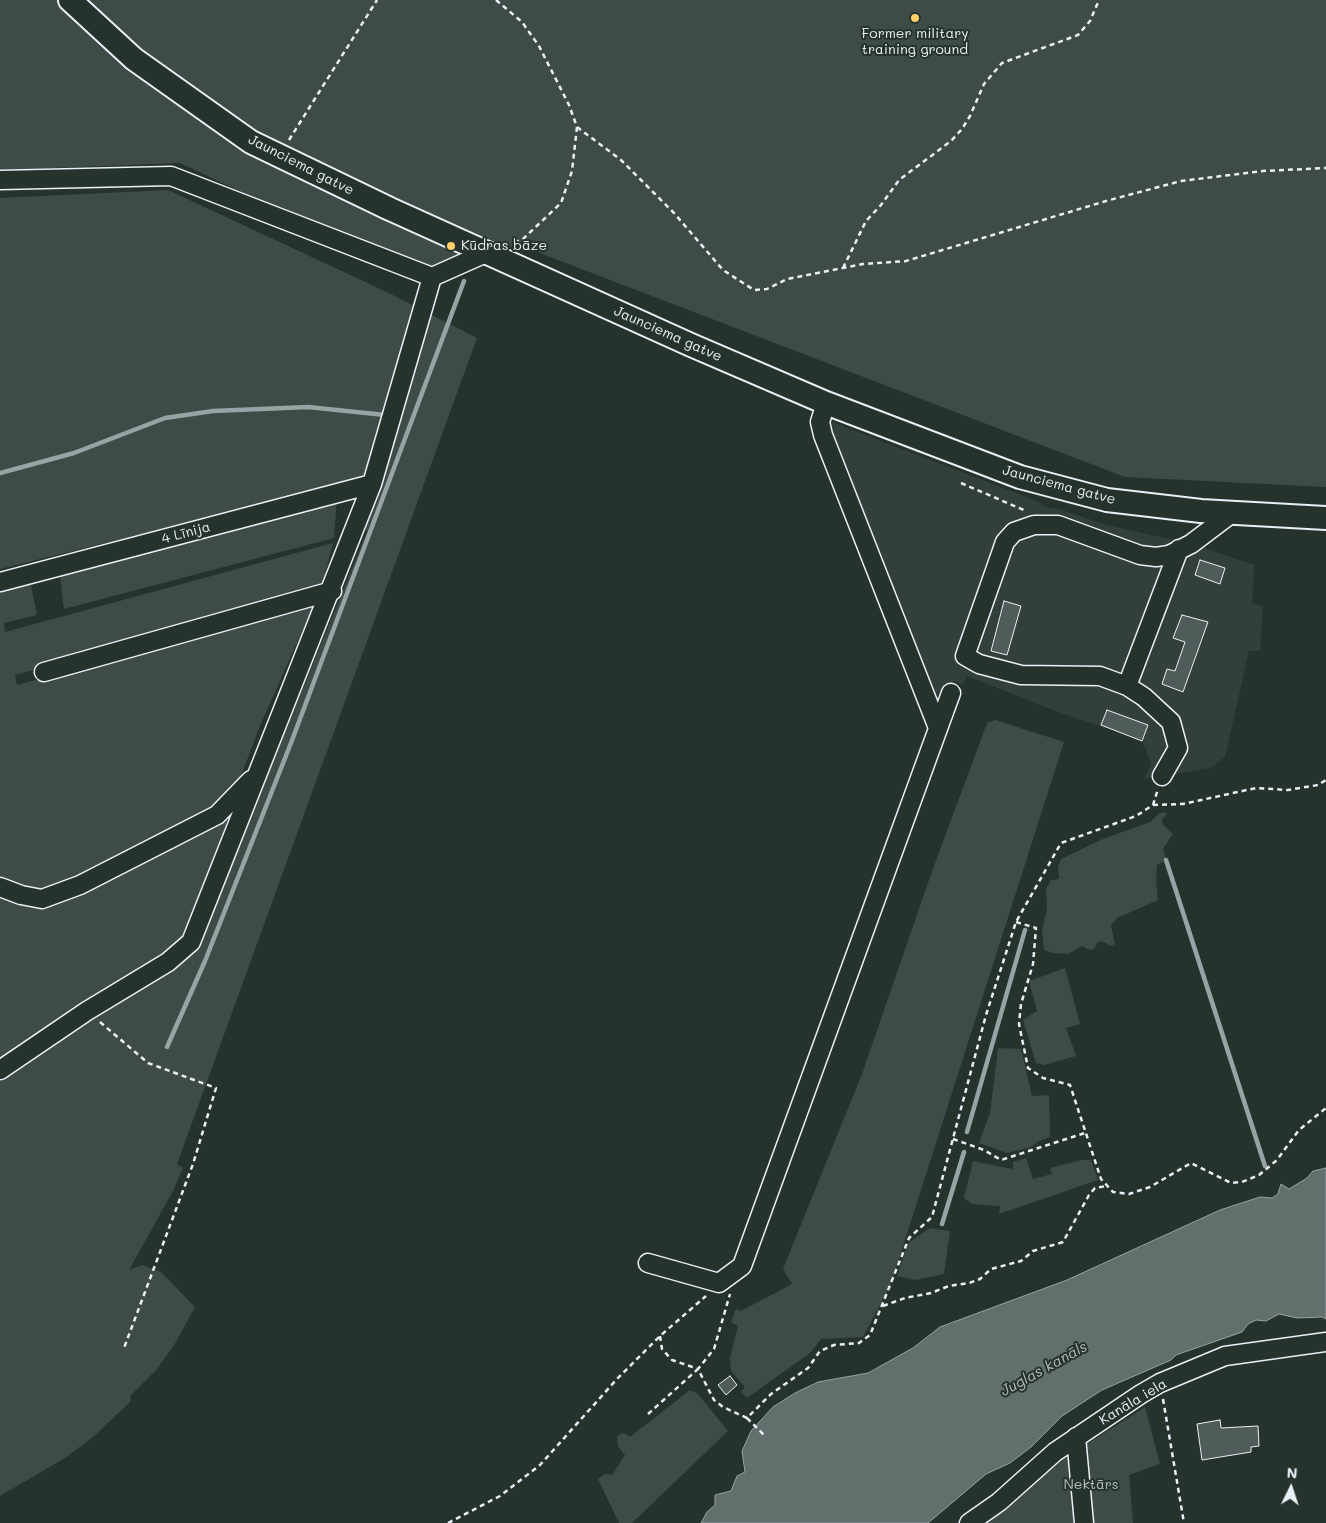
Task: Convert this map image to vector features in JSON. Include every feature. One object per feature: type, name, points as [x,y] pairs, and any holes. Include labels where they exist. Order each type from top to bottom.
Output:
[{"type":"main road","name":"Jaunciema gatve","points":[[70,0],[134,59],[251,142],[486,252],[692,345],[826,402],[1020,477],[1107,500],[1232,513],[1326,518]]},
{"type":"street","points":[[0,180],[171,176],[432,277],[486,252]]},
{"type":"street","points":[[0,1070],[87,1011],[168,962],[191,942],[332,591],[372,484],[432,277]]},
{"type":"street","points":[[826,402],[817,437],[938,728]]},
{"type":"street","name":"4 Līnija","points":[[0,582],[372,484]]},
{"type":"street","points":[[1162,776],[1178,748],[1171,722],[1144,697],[1128,686],[1100,676],[1021,675],[979,664],[965,656],[1005,542],[1014,532],[1034,525],[1058,525],[1140,555],[1156,557],[1179,549],[1232,513]]},
{"type":"street","points":[[1128,686],[1179,549]]},
{"type":"street","points":[[44,672],[332,591]]},
{"type":"street","points":[[648,1263],[724,1291],[742,1266],[951,693]]},
{"type":"street","points":[[0,887],[21,895],[42,899],[80,885],[217,815],[257,774]]},
{"type":"street","name":"Kanāla iela","points":[[969,1523],[988,1516],[1055,1452],[1160,1383],[1225,1356],[1326,1342]]},
{"type":"street","points":[[1076,1437],[1084,1523]]},
{"type":"path","points":[[279,156],[377,0]]},
{"type":"path","points":[[486,252],[523,240],[561,203],[572,171],[577,127],[569,105],[539,46],[522,22],[496,0]]},
{"type":"path","points":[[843,268],[866,221],[881,206],[899,180],[950,141],[962,129],[984,84],[1002,63],[1078,35],[1090,21],[1098,0]]},
{"type":"path","points":[[577,127],[621,160],[674,213],[723,270],[754,290],[767,289],[787,279],[863,264],[906,261],[1050,217],[1181,181],[1263,171],[1326,168]]},
{"type":"path","points":[[961,483],[1032,514]]},
{"type":"path","points":[[1153,805],[1162,776]]},
{"type":"path","points":[[747,1418],[771,1394],[808,1368],[820,1351],[834,1345],[859,1343],[870,1335],[909,1238],[932,1217],[986,1015],[1016,922],[1060,843],[1136,816],[1153,805],[1183,804],[1256,788],[1288,790],[1318,785],[1326,780]]},
{"type":"path","points":[[1016,922],[1036,928],[1032,964],[1021,1004],[1019,1024],[1028,1068],[1043,1078],[1070,1085],[1101,1179],[1113,1192],[1129,1194],[1150,1187],[1191,1163],[1231,1183],[1242,1182],[1259,1176],[1277,1160],[1299,1130],[1326,1108]]},
{"type":"path","points":[[87,1011],[148,1063],[216,1088],[193,1164],[124,1348]]},
{"type":"path","points":[[953,1139],[984,1150],[1001,1160],[1085,1133]]},
{"type":"path","points":[[883,1306],[949,1286],[969,1283],[980,1279],[991,1269],[1021,1261],[1033,1252],[1063,1242],[1089,1195],[1095,1188],[1106,1186]]},
{"type":"path","points":[[448,1523],[500,1496],[540,1465],[660,1336],[724,1291]]},
{"type":"path","points":[[648,1414],[698,1369],[714,1349],[724,1291]]},
{"type":"path","points":[[660,1336],[662,1349],[672,1360],[698,1369],[714,1400],[738,1415],[747,1418],[764,1435]]},
{"type":"path","points":[[1160,1383],[1184,1523]]},
{"type":"shaded area","points":[[829,421],[1037,501],[1048,508],[1059,509],[1107,525],[1173,540],[1185,536],[1195,549],[1204,548],[1254,565],[1252,604],[1263,606],[1260,651],[1249,651],[1225,757],[1211,768],[1144,779],[1151,764],[1142,740],[1061,713],[967,676],[962,685],[955,681],[935,696]]},
{"type":"green space","points":[[0,0],[1326,0],[1326,487],[1125,477],[516,244],[439,285],[180,163],[0,170]]},
{"type":"green space","points":[[168,190],[391,294],[477,338],[177,1164],[183,1168],[173,1191],[129,1270],[142,1265],[161,1272],[195,1307],[176,1342],[157,1369],[131,1395],[130,1402],[93,1437],[65,1458],[0,1496],[0,583],[29,575],[37,615],[4,623],[5,632],[333,543],[321,589],[259,728],[240,779],[195,923],[223,884],[367,532],[357,494],[337,497],[334,538],[64,609],[59,567],[260,505],[0,569],[0,198]],"holes":[[[160,635],[59,674],[17,685],[15,675]]]},
{"type":"green space","points":[[995,720],[1064,742],[891,1284],[863,1337],[821,1339],[810,1353],[747,1398],[741,1392],[745,1387],[731,1371],[730,1358],[738,1326],[731,1322],[736,1309],[741,1311],[792,1284],[783,1269],[862,1074],[930,877],[987,723]]},
{"type":"green space","points":[[1165,812],[1166,815],[1162,819],[1163,825],[1173,834],[1163,849],[1166,860],[1157,865],[1158,900],[1117,918],[1111,925],[1115,944],[1111,946],[1102,941],[1097,943],[1094,949],[1090,950],[1082,946],[1068,954],[1044,950],[1042,931],[1047,908],[1046,889],[1051,880],[1059,879],[1058,867],[1061,859],[1103,839],[1150,822],[1160,813]]},
{"type":"green space","points":[[1065,968],[1080,1024],[1066,1028],[1076,1056],[1044,1065],[1036,1063],[1023,1020],[1037,1011],[1029,981]]},
{"type":"green space","points":[[998,1048],[1021,1049],[1032,1096],[1049,1095],[1050,1137],[1039,1141],[1031,1147],[1007,1153],[979,1143],[990,1113]]},
{"type":"green space","points":[[1026,1158],[1033,1179],[1052,1174],[1050,1168],[1082,1160],[1091,1160],[1098,1180],[999,1214],[1000,1206],[972,1204],[964,1198],[973,1161],[1013,1169],[1013,1162]]},
{"type":"green space","points":[[930,1228],[950,1231],[944,1274],[915,1280],[897,1276],[908,1243]]},
{"type":"green space","points":[[690,1390],[698,1394],[728,1431],[632,1523],[619,1523],[598,1479],[605,1474],[612,1475],[625,1455],[618,1446],[617,1436],[623,1433],[630,1437]]},
{"type":"green space","name":"Nektārs","points":[[1145,1407],[1160,1464],[1129,1475],[1133,1523],[986,1523],[1065,1458]]},
{"type":"water","name":"Juglas kanāls","points":[[1326,1168],[1326,1319],[1322,1317],[1297,1318],[1279,1314],[1266,1321],[1256,1320],[1248,1324],[1242,1332],[1176,1355],[1171,1360],[1102,1390],[1062,1416],[1031,1447],[1010,1463],[986,1474],[928,1523],[701,1523],[707,1512],[715,1505],[715,1495],[731,1491],[737,1476],[745,1472],[742,1451],[751,1431],[773,1407],[795,1393],[818,1382],[868,1373],[913,1348],[940,1327],[1067,1280],[1220,1210],[1260,1197],[1272,1198],[1278,1194],[1281,1184],[1289,1189],[1307,1178],[1313,1171]]},
{"type":"building","points":[[1200,560],[1225,568],[1220,584],[1195,575]]},
{"type":"building","points":[[1004,601],[1021,606],[1007,655],[991,651]]},
{"type":"building","points":[[1182,615],[1208,622],[1183,692],[1162,684],[1167,669],[1175,671],[1185,642],[1173,638]]},
{"type":"building","points":[[1107,710],[1148,725],[1142,741],[1101,725]]},
{"type":"building","points":[[730,1376],[737,1385],[726,1395],[718,1385]]},
{"type":"building","points":[[1220,1420],[1221,1428],[1258,1426],[1259,1446],[1251,1447],[1251,1452],[1202,1460],[1197,1424]]},
{"type":"waterway","points":[[167,1047],[205,961],[291,743],[464,281]]},
{"type":"waterway","points":[[0,473],[74,453],[165,418],[213,411],[308,407],[385,415],[386,412]]},
{"type":"waterway","points":[[1166,860],[1265,1166]]},
{"type":"waterway","points":[[967,1132],[1025,930]]},
{"type":"waterway","points":[[942,1224],[964,1152]]},
{"type":"place","name":"Former military training ground","points":[[915,18]]},
{"type":"place","name":"Kūdras bāze","points":[[451,246]]}]
